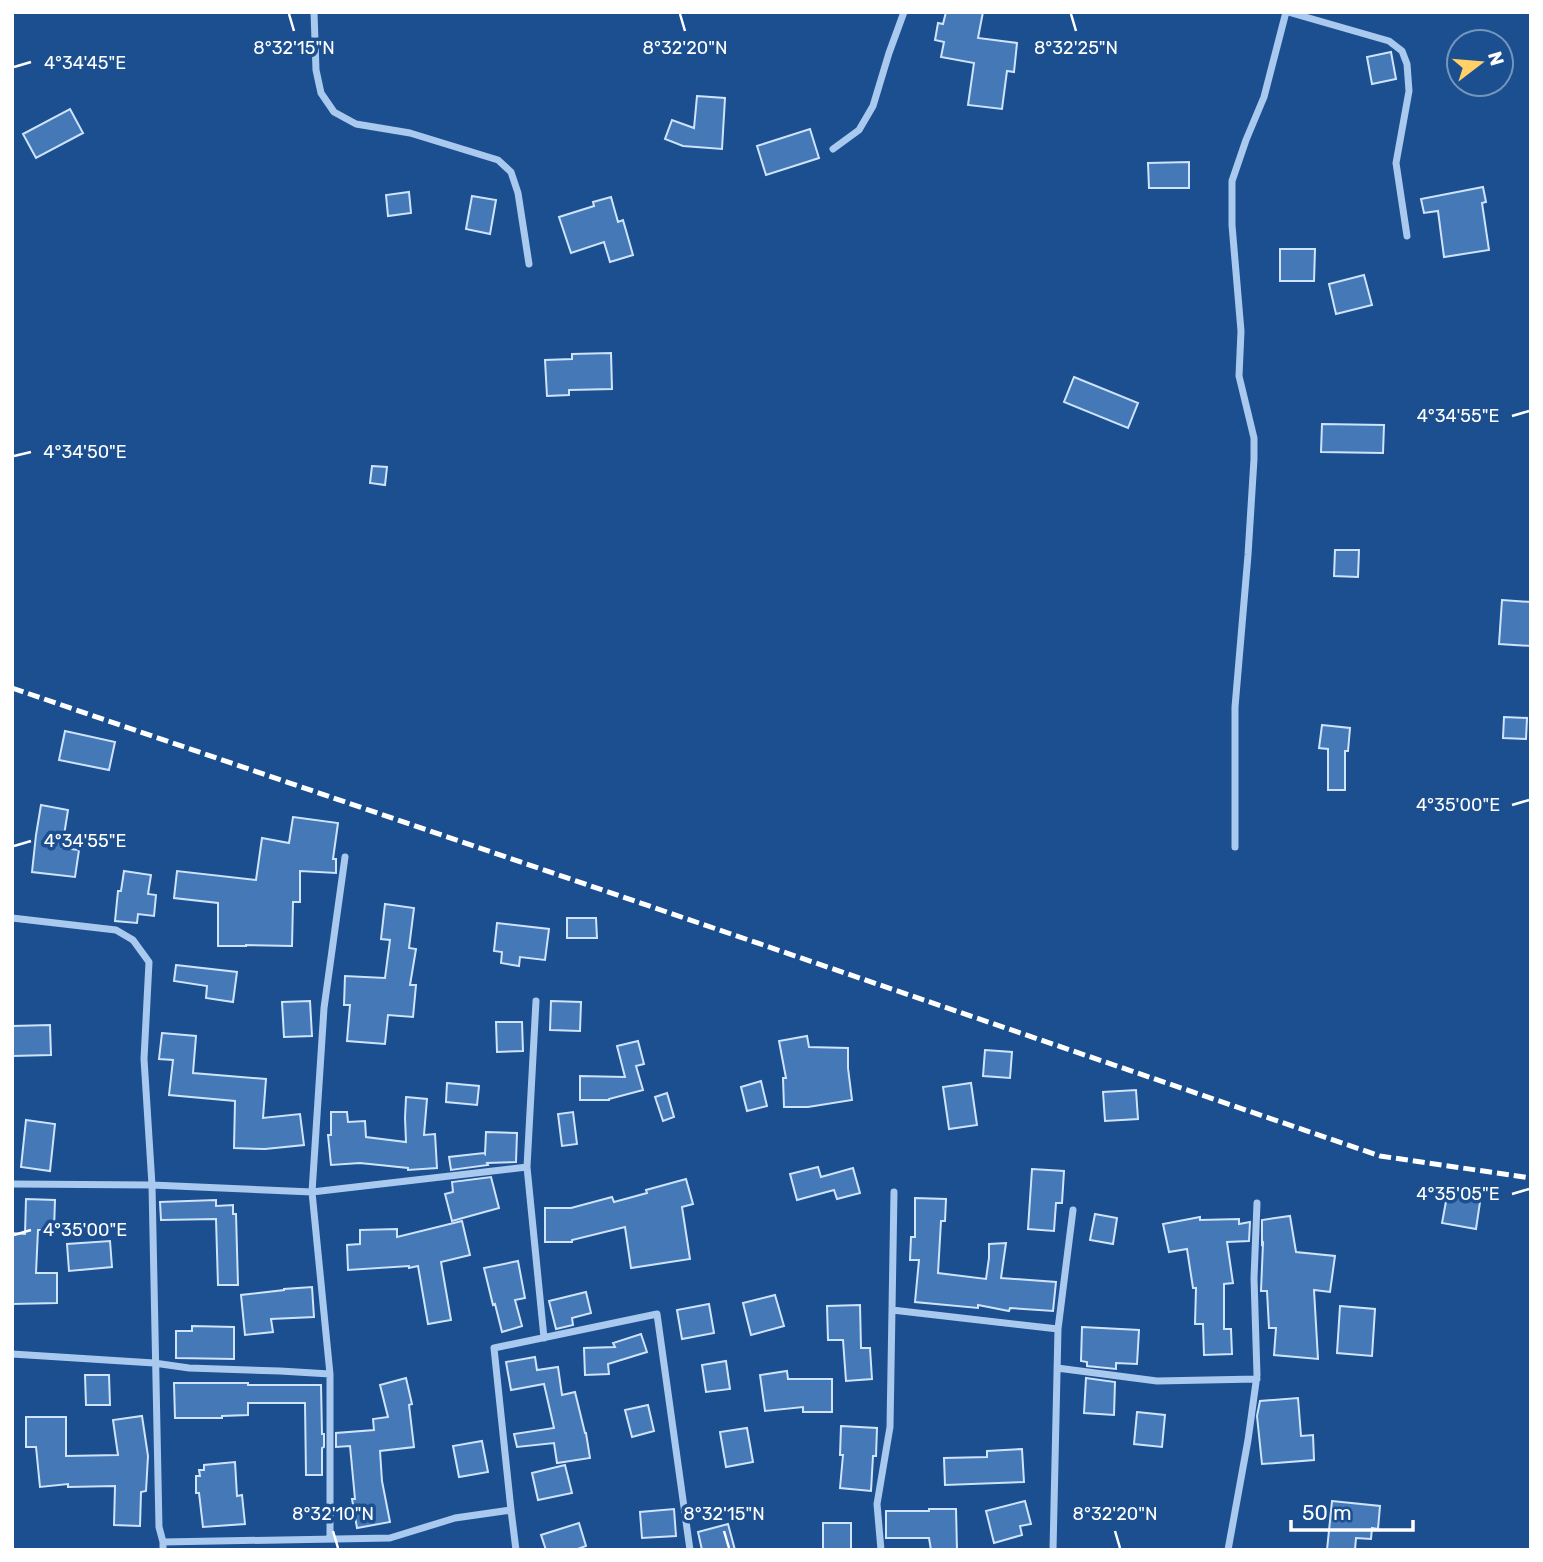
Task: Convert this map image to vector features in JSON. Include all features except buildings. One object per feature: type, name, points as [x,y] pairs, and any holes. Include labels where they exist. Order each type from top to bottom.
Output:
[{"type":"street","points":[[314,12],[316,70],[321,93],[334,112],[356,124],[410,133],[498,160],[511,172],[518,193],[529,264]]},
{"type":"street","points":[[834,149],[859,130],[873,106],[904,12]]},
{"type":"street","points":[[1235,847],[1236,707],[1254,439],[1239,376],[1241,331],[1232,226],[1233,181],[1264,97],[1287,12],[1389,41],[1402,51],[1407,64],[1409,91],[1396,163],[1407,236]]},
{"type":"street","points":[[323,1550],[326,1539],[330,1374],[312,1192],[324,1008],[345,857]]},
{"type":"street","points":[[12,918],[116,930],[133,940],[149,962],[144,1059],[152,1185],[159,1527],[163,1546],[390,1538],[455,1518],[511,1510]]},
{"type":"street","points":[[536,1000],[527,1167],[544,1338]]},
{"type":"street","points":[[12,1184],[152,1185],[312,1192],[527,1167]]},
{"type":"street","points":[[880,1550],[877,1504],[890,1427],[894,1192]]},
{"type":"street","points":[[1228,1550],[1257,1379],[1254,1278],[1257,1203]]},
{"type":"street","points":[[1054,1550],[1058,1329],[1073,1210]]},
{"type":"street","points":[[892,1310],[1058,1329]]},
{"type":"street","points":[[516,1550],[494,1348],[657,1314],[691,1550]]},
{"type":"street","points":[[12,1354],[154,1363],[189,1368],[330,1374]]},
{"type":"street","points":[[1057,1368],[1157,1381],[1257,1379]]},
{"type":"railway","points":[[12,688],[1380,1156],[1531,1178]]}]
